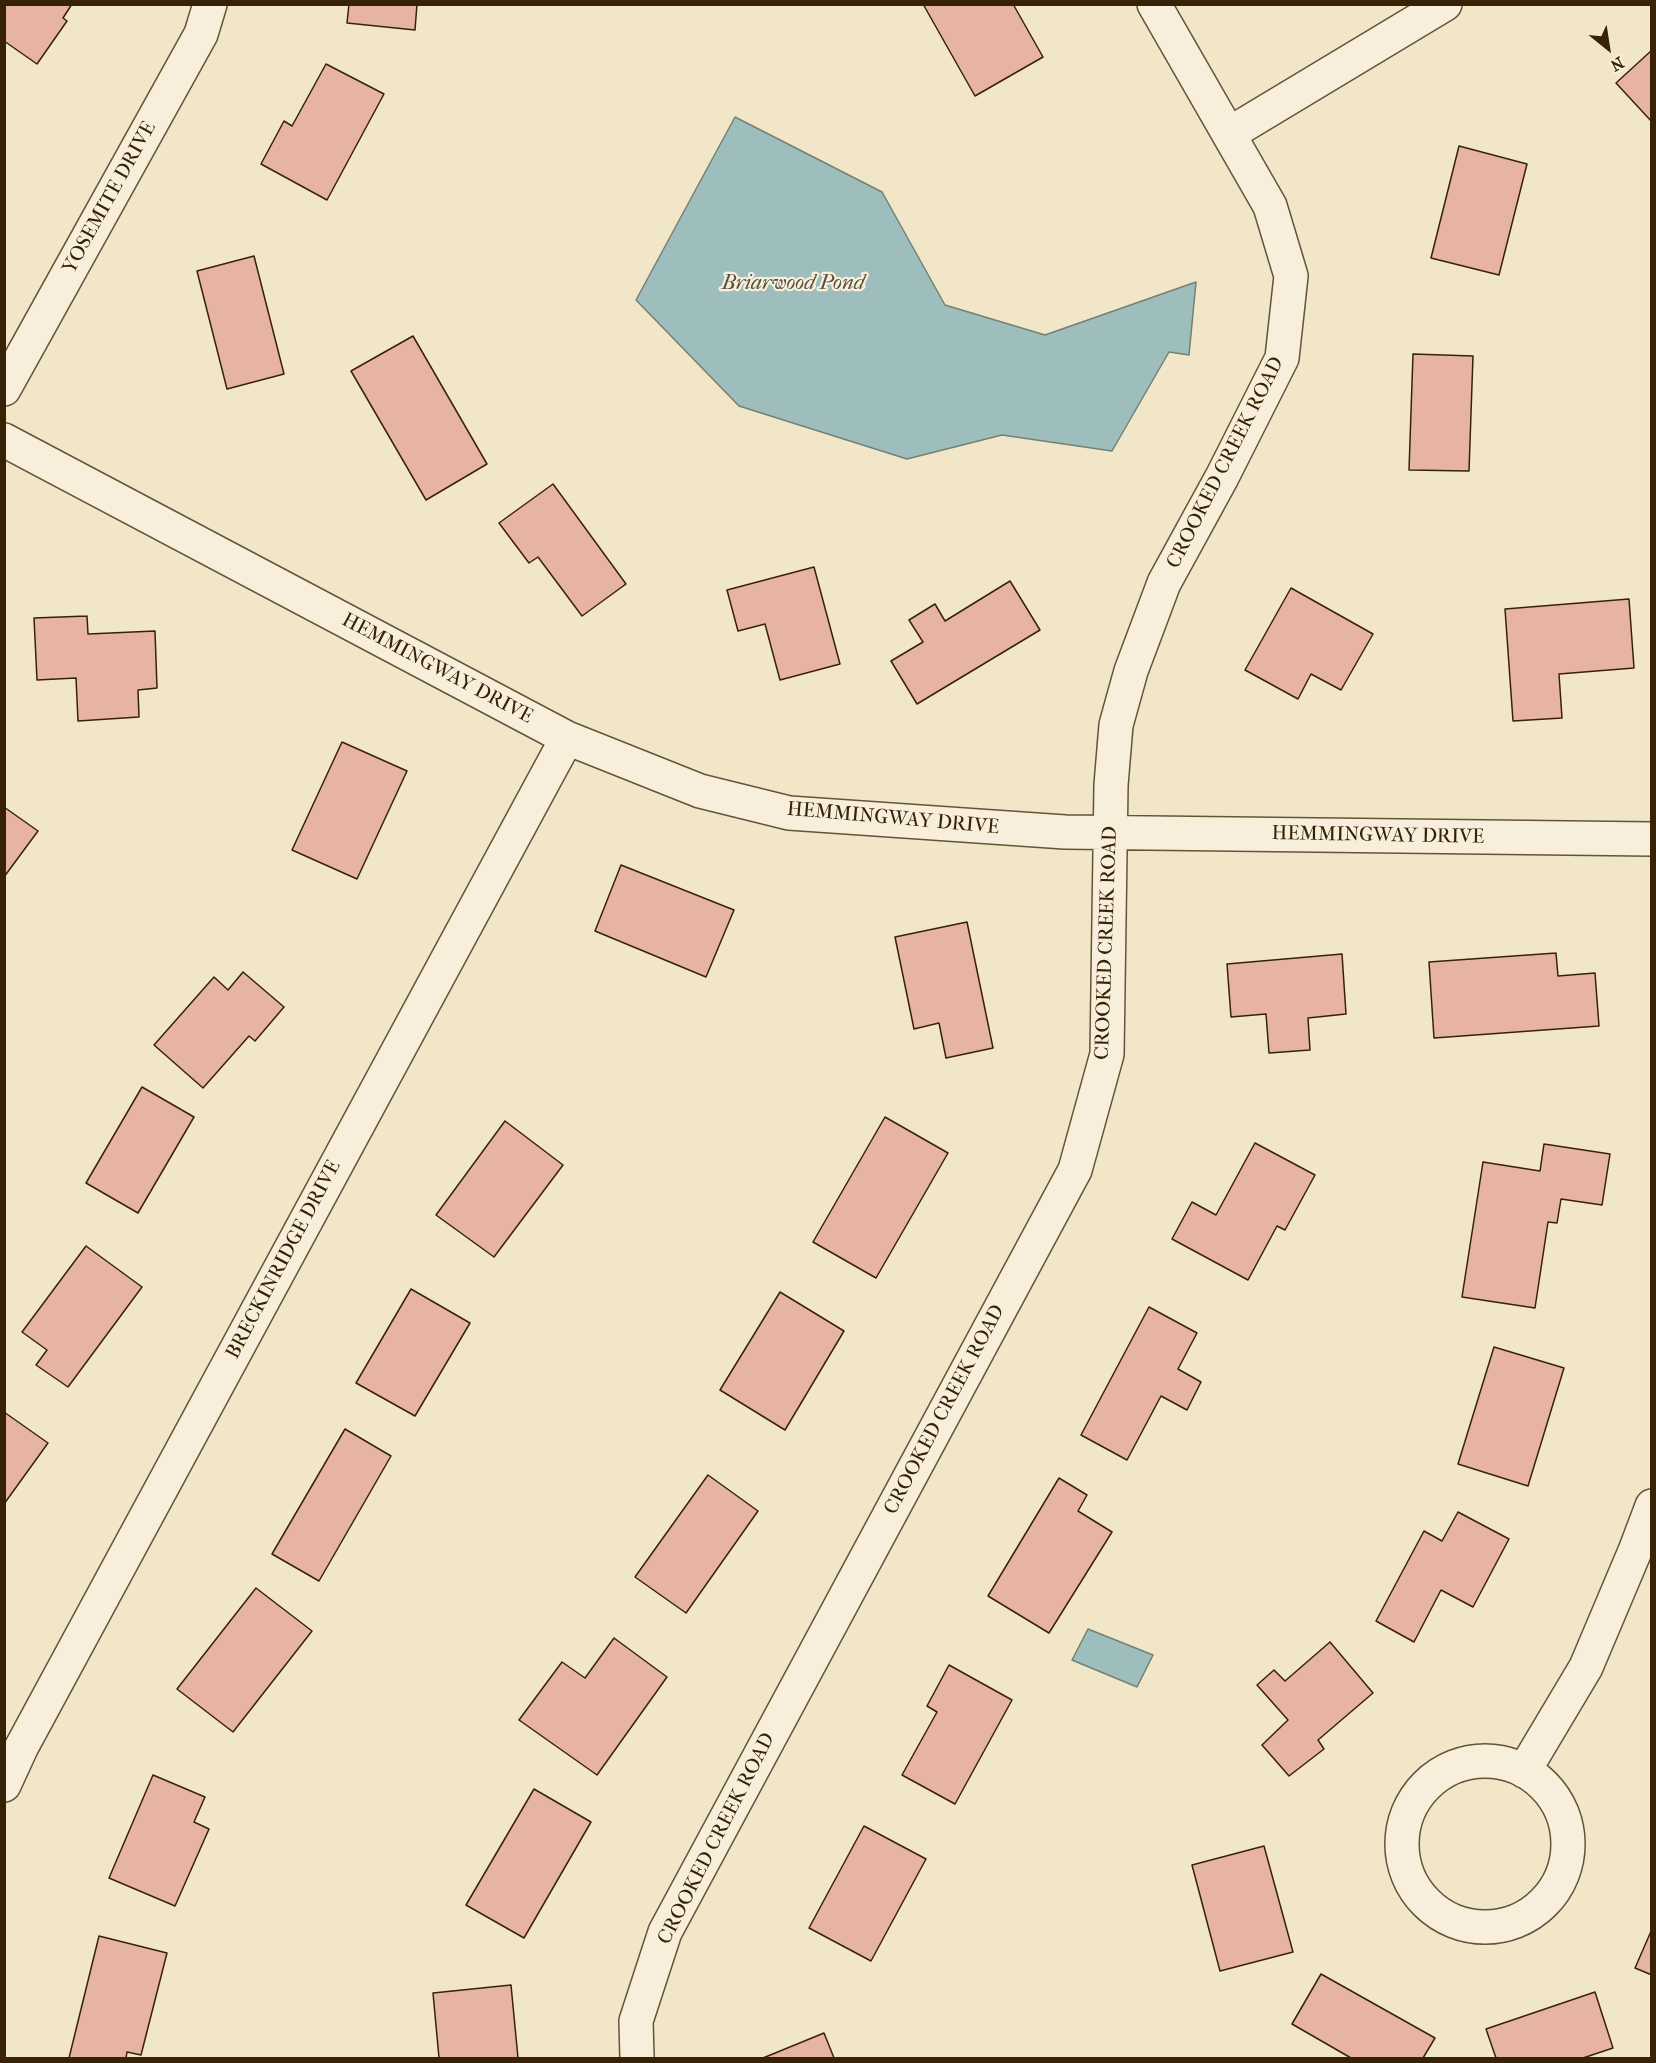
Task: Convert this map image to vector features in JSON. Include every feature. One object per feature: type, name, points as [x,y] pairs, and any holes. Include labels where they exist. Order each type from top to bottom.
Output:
[{"type":"street","name":"YOSEMITE DRIVE","points":[[4,389],[201,34],[210,4]]},
{"type":"street","name":"CROOKED CREEK ROAD","points":[[637,2058],[636,2020],[665,1932],[1074,1170],[1107,1054],[1111,785],[1116,725],[1131,671],[1164,583],[1222,477],[1282,358],[1292,276],[1270,206],[1154,4]]},
{"type":"street","points":[[1229,134],[1445,4]]},
{"type":"street","name":"HEMMINGWAY DRIVE","points":[[4,440],[567,738],[700,791],[789,813],[1065,832],[1652,839]]},
{"type":"street","name":"BRECKINRIDGE DRIVE","points":[[4,1785],[21,1748],[567,738]]},
{"type":"street","points":[[1524,1771],[1586,1667],[1652,1506]]},
{"type":"street","points":[[1482,1761],[1504,1763],[1524,1771],[1542,1783],[1555,1800],[1564,1820],[1568,1841],[1566,1863],[1558,1883],[1545,1901],[1529,1915],[1509,1924],[1488,1928],[1466,1925],[1445,1918],[1428,1905],[1414,1889],[1405,1869],[1401,1848],[1404,1825],[1411,1805],[1424,1788],[1440,1774],[1460,1765],[1482,1761]]},
{"type":"water","name":"Briarwood Pond","points":[[735,117],[882,192],[945,305],[1045,335],[1196,282],[1189,355],[1169,352],[1112,451],[1002,435],[907,459],[739,406],[636,300]]},
{"type":"water","points":[[1088,1629],[1153,1655],[1137,1687],[1072,1660]]},
{"type":"building","points":[[4,4],[72,4],[63,18],[67,21],[37,64],[4,41]]},
{"type":"building","points":[[349,4],[417,4],[415,30],[347,23]]},
{"type":"building","points":[[923,4],[1013,4],[1043,57],[975,96]]},
{"type":"building","points":[[1652,50],[1652,122],[1616,83]]},
{"type":"building","points":[[326,64],[384,94],[327,200],[261,164],[284,121],[292,126]]},
{"type":"building","points":[[1459,146],[1527,164],[1499,275],[1431,258]]},
{"type":"building","points":[[254,256],[284,374],[227,389],[197,271]]},
{"type":"building","points":[[413,336],[487,464],[426,500],[351,371]]},
{"type":"building","points":[[1413,354],[1473,356],[1469,471],[1409,470]]},
{"type":"building","points":[[553,484],[626,584],[582,616],[538,557],[529,563],[499,523]]},
{"type":"building","points":[[814,567],[840,664],[780,680],[765,624],[738,631],[727,590]]},
{"type":"building","points":[[1010,581],[1040,630],[917,704],[891,661],[923,642],[909,620],[935,604],[945,621]]},
{"type":"building","points":[[1291,588],[1373,634],[1341,690],[1311,674],[1298,699],[1245,670]]},
{"type":"building","points":[[1629,599],[1634,668],[1559,674],[1562,718],[1513,721],[1505,609]]},
{"type":"building","points":[[87,616],[88,634],[155,631],[157,688],[138,690],[139,717],[78,721],[76,678],[37,680],[34,618]]},
{"type":"building","points":[[342,742],[407,771],[357,879],[292,850]]},
{"type":"building","points":[[4,807],[38,831],[4,877]]},
{"type":"building","points":[[621,865],[734,910],[706,977],[595,931]]},
{"type":"building","points":[[967,922],[993,1048],[946,1058],[939,1023],[914,1029],[895,937]]},
{"type":"building","points":[[1556,953],[1558,976],[1595,973],[1599,1026],[1434,1038],[1429,962]]},
{"type":"building","points":[[1342,954],[1346,1014],[1308,1018],[1310,1050],[1269,1053],[1266,1014],[1231,1017],[1227,964]]},
{"type":"building","points":[[243,972],[284,1007],[255,1041],[249,1036],[203,1088],[154,1045],[214,977],[228,990]]},
{"type":"building","points":[[142,1087],[194,1117],[138,1213],[86,1183]]},
{"type":"building","points":[[885,1117],[948,1153],[876,1278],[813,1242]]},
{"type":"building","points":[[505,1121],[563,1165],[494,1257],[436,1215]]},
{"type":"building","points":[[1255,1143],[1315,1175],[1285,1230],[1277,1226],[1248,1280],[1172,1239],[1192,1202],[1216,1215]]},
{"type":"building","points":[[1544,1144],[1610,1154],[1602,1205],[1561,1199],[1557,1223],[1548,1222],[1535,1308],[1462,1297],[1483,1162],[1540,1171]]},
{"type":"building","points":[[86,1246],[142,1287],[68,1387],[36,1365],[47,1350],[22,1332]]},
{"type":"building","points":[[411,1289],[470,1323],[415,1416],[356,1383]]},
{"type":"building","points":[[780,1292],[844,1331],[785,1430],[720,1390]]},
{"type":"building","points":[[1149,1307],[1197,1333],[1178,1369],[1201,1382],[1187,1410],[1161,1396],[1127,1460],[1081,1435]]},
{"type":"building","points":[[1494,1347],[1564,1368],[1528,1486],[1458,1464]]},
{"type":"building","points":[[4,1412],[48,1443],[4,1504]]},
{"type":"building","points":[[345,1429],[391,1456],[319,1581],[272,1554]]},
{"type":"building","points":[[708,1475],[758,1511],[686,1613],[635,1577]]},
{"type":"building","points":[[1059,1478],[1087,1495],[1078,1511],[1112,1532],[1049,1633],[988,1596]]},
{"type":"building","points":[[1458,1512],[1509,1539],[1473,1607],[1441,1590],[1414,1642],[1376,1621],[1424,1531],[1442,1541]]},
{"type":"building","points":[[256,1588],[312,1631],[233,1732],[177,1689]]},
{"type":"building","points":[[614,1638],[667,1677],[597,1775],[519,1720],[562,1662],[585,1678]]},
{"type":"building","points":[[1330,1642],[1373,1693],[1318,1740],[1324,1749],[1289,1776],[1262,1745],[1288,1720],[1257,1685],[1274,1670],[1285,1681]]},
{"type":"building","points":[[949,1665],[1012,1700],[955,1804],[902,1775],[937,1712],[927,1706]]},
{"type":"building","points":[[153,1775],[205,1797],[194,1822],[209,1829],[175,1906],[109,1878]]},
{"type":"building","points":[[534,1789],[591,1822],[524,1938],[466,1905]]},
{"type":"building","points":[[864,1826],[926,1859],[871,1961],[809,1928]]},
{"type":"building","points":[[1264,1846],[1293,1952],[1220,1971],[1192,1865]]},
{"type":"building","points":[[1652,1929],[1652,1975],[1635,1968]]},
{"type":"building","points":[[99,1936],[167,1953],[141,2055],[127,2052],[126,2058],[69,2058]]},
{"type":"building","points":[[1321,1974],[1435,2038],[1423,2058],[1351,2058],[1292,2024]]},
{"type":"building","points":[[511,1985],[518,2058],[439,2058],[433,1993]]},
{"type":"building","points":[[1595,1992],[1613,2048],[1583,2058],[1496,2058],[1486,2029]]},
{"type":"building","points":[[824,2033],[834,2058],[763,2058]]}]
